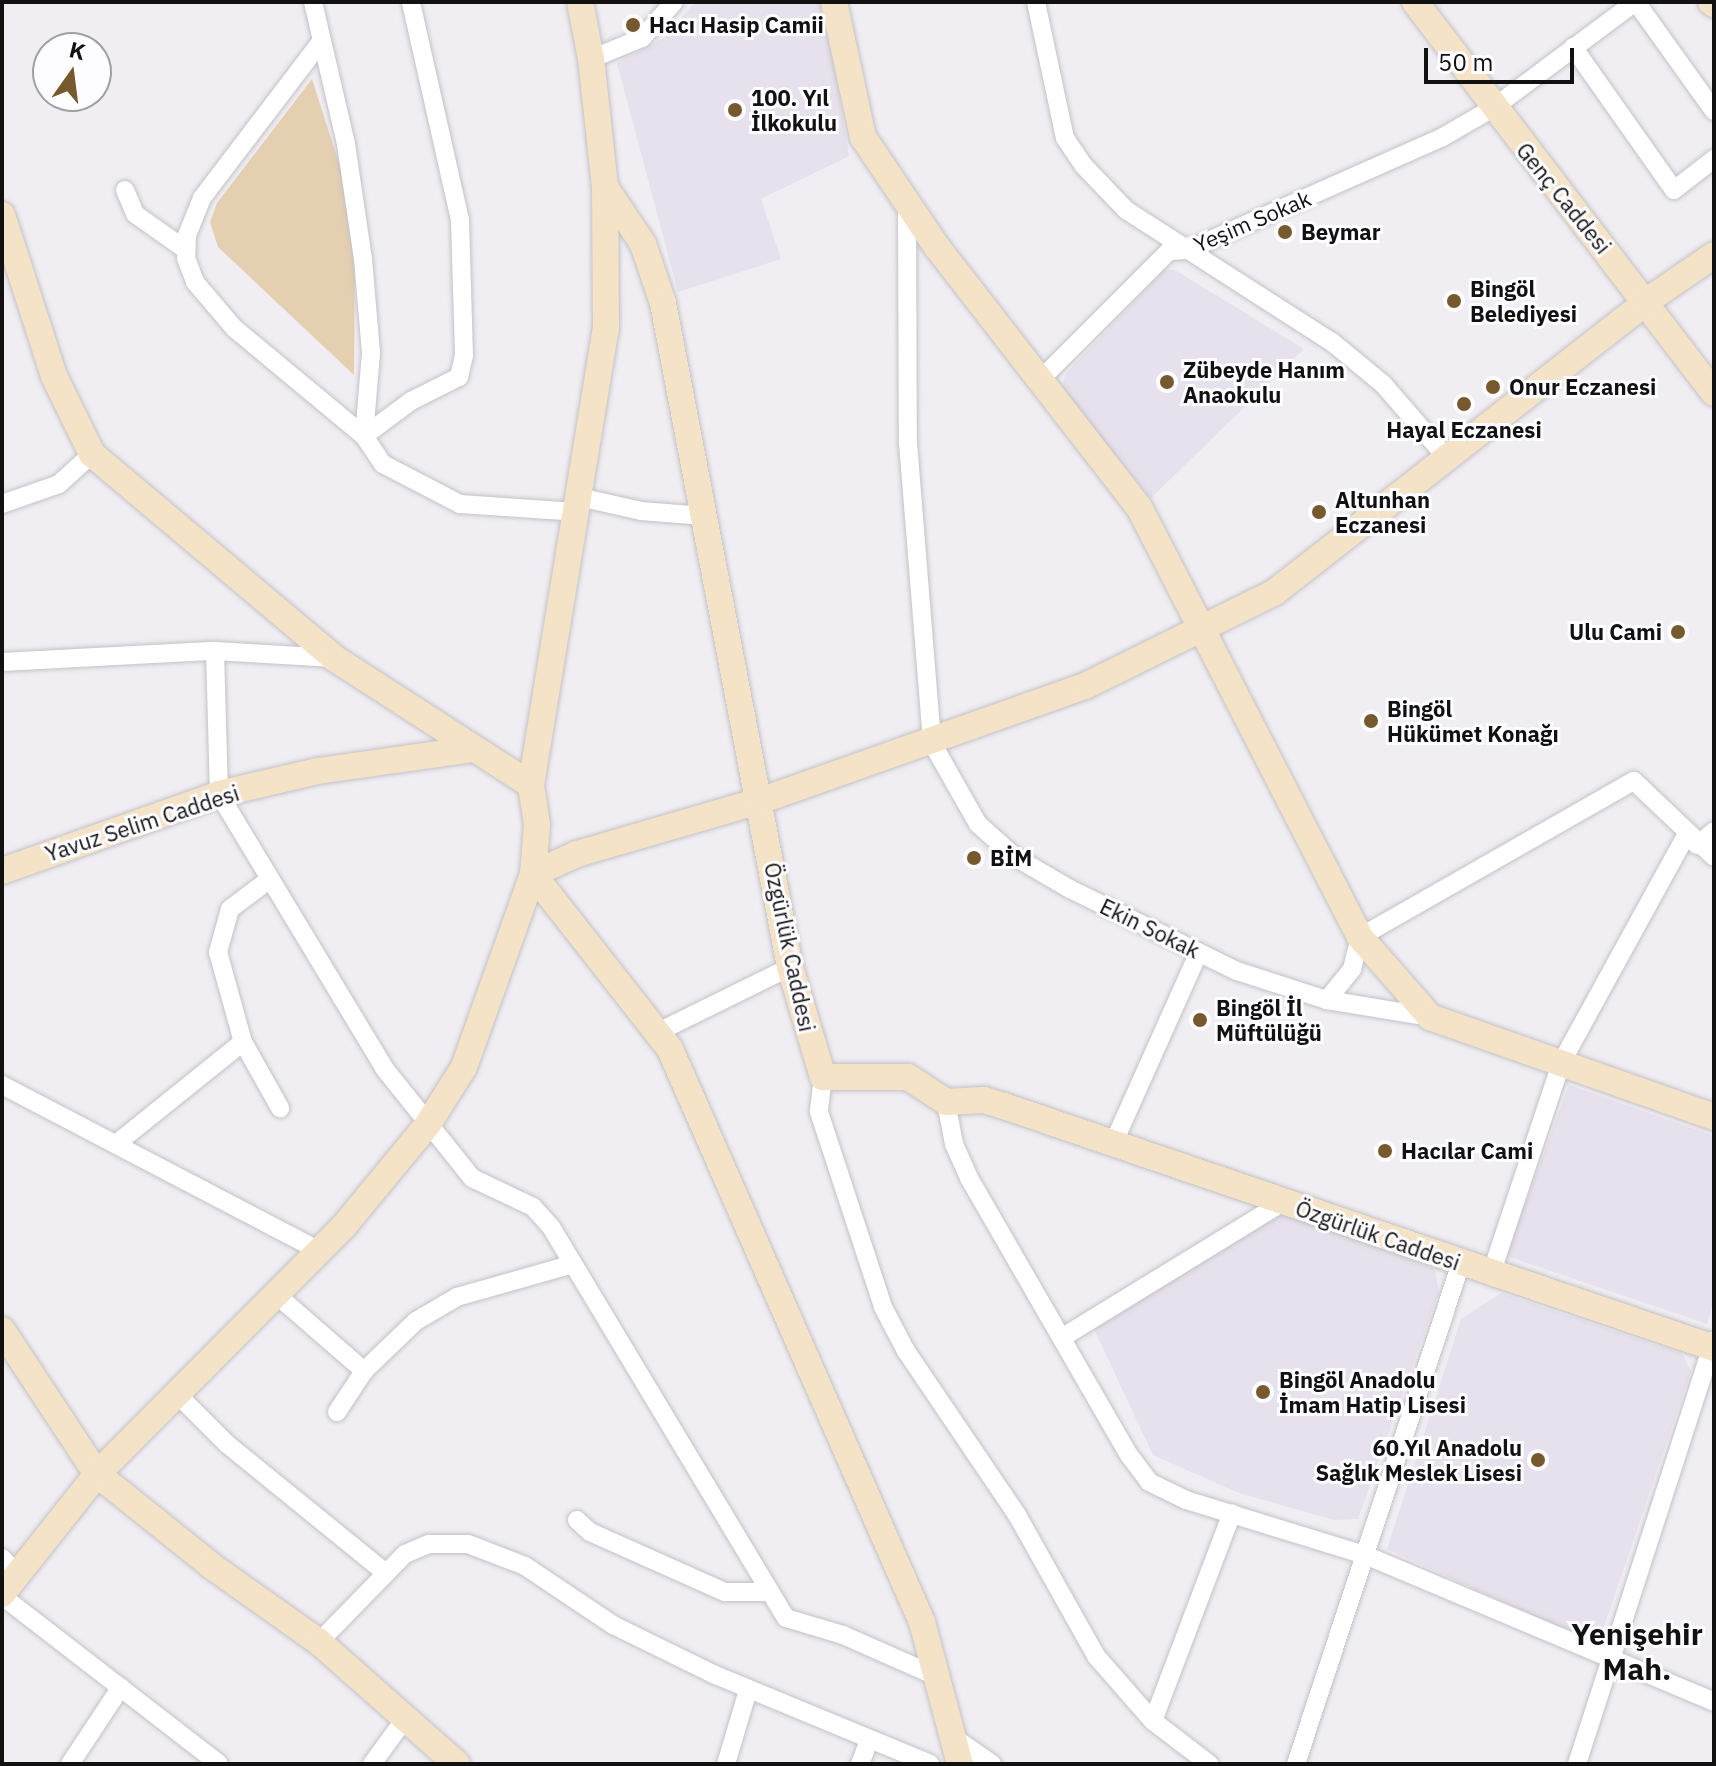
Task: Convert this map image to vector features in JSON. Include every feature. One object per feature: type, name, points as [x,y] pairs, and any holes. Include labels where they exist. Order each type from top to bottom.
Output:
[{"type":"street","points":[[313,2],[320,43],[346,144],[363,259],[371,353],[364,436]]},
{"type":"street","points":[[364,436],[411,401],[459,377],[464,356],[460,220],[411,2]]},
{"type":"street","points":[[219,1764],[121,1687],[6,1581],[97,1474],[321,1252],[428,1124],[464,1067],[533,874],[537,824],[531,785],[606,327],[605,187],[591,59],[580,2]]},
{"type":"street","points":[[591,59],[642,38],[674,2]]},
{"type":"street","points":[[834,2],[863,137],[907,202],[1139,507],[1360,937],[1430,1017],[1714,1117]]},
{"type":"street","points":[[1036,2],[1065,138],[1083,165],[1126,210],[1332,342],[1383,384],[1448,459]]},
{"type":"street","name":"Genç Caddesi","points":[[1415,2],[1493,108],[1647,301],[1714,393]]},
{"type":"street","points":[[1635,2],[1714,111]]},
{"type":"street","name":"Yeşim Sokak","points":[[1043,377],[1169,251],[1188,250],[1441,138],[1493,108],[1635,2]]},
{"type":"street","points":[[320,43],[202,198],[186,250],[195,282],[234,328],[364,436],[383,464],[460,504],[577,505],[705,516]]},
{"type":"street","points":[[1573,47],[1674,190],[1714,159]]},
{"type":"street","name":"Özgürlük Caddesi","points":[[605,187],[643,244],[663,303],[790,967],[823,1077]]},
{"type":"street","points":[[125,190],[135,214],[186,250]]},
{"type":"street","points":[[907,202],[908,443],[932,743]]},
{"type":"street","points":[[2,215],[54,376],[92,454],[334,658],[531,785]]},
{"type":"street","points":[[533,874],[577,854],[760,801],[932,743],[1085,686],[1275,592],[1647,301],[1712,261]]},
{"type":"street","points":[[2,504],[59,484],[92,454]]},
{"type":"street","points":[[2,662],[215,651],[334,658]]},
{"type":"street","points":[[215,651],[219,794],[384,1068],[479,1184],[533,1207],[551,1227],[570,1265],[666,1414],[786,1618],[843,1635],[936,1676]]},
{"type":"street","name":"Ekin Sokak","points":[[932,743],[978,824],[1015,857],[1237,971],[1327,1000],[1430,1017]]},
{"type":"street","name":"Yavuz Selim Caddesi","points":[[2,871],[219,794],[318,771],[472,749]]},
{"type":"street","points":[[1327,1000],[1352,969],[1360,937],[1634,781],[1714,857]]},
{"type":"street","points":[[1491,1274],[1561,1063],[1692,839],[1714,831]]},
{"type":"street","points":[[533,874],[670,1049],[922,1622],[960,1764]]},
{"type":"street","points":[[270,879],[230,909],[221,926],[218,952],[243,1042],[280,1108]]},
{"type":"street","points":[[1113,1144],[1199,952]]},
{"type":"street","points":[[656,1033],[790,967]]},
{"type":"street","points":[[116,1144],[243,1042]]},
{"type":"street","points":[[1209,1764],[1153,1721],[1096,1656],[1017,1515],[906,1351],[883,1307],[819,1112],[823,1077],[908,1077],[946,1102],[954,1144],[969,1178],[1149,1482],[1186,1500],[1365,1555],[1714,1702]]},
{"type":"street","points":[[2,1085],[321,1252]]},
{"type":"street","name":"Özgürlük Caddesi","points":[[946,1102],[984,1100],[1491,1274],[1713,1345]]},
{"type":"street","points":[[1063,1337],[1283,1202]]},
{"type":"street","points":[[1296,1764],[1461,1263]]},
{"type":"street","points":[[337,1412],[364,1371],[416,1321],[457,1297],[570,1265]]},
{"type":"street","points":[[279,1297],[364,1371]]},
{"type":"street","points":[[2,1330],[97,1474],[213,1567],[319,1642],[407,1716],[457,1764]]},
{"type":"street","points":[[1577,1764],[1713,1345]]},
{"type":"street","points":[[178,1395],[227,1444],[383,1571]]},
{"type":"street","points":[[1153,1721],[1232,1513]]},
{"type":"street","points":[[577,1520],[590,1532],[725,1592],[768,1592]]},
{"type":"street","points":[[319,1642],[383,1571],[429,1544],[468,1544],[497,1551],[613,1625],[748,1690],[930,1764]]},
{"type":"street","points":[[70,1764],[121,1687]]},
{"type":"street","points":[[726,1764],[748,1690]]},
{"type":"street","points":[[372,1764],[407,1716]]},
{"type":"street","points":[[952,1736],[992,1764]]},
{"type":"street","points":[[860,1764],[869,1740]]},
{"type":"shaded area","name":"100. Yıl İlkokulu","points":[[695,2],[824,2],[849,156],[761,199],[781,259],[678,292],[617,63],[665,37]]},
{"type":"shaded area","points":[[312,79],[345,182],[355,266],[354,375],[218,247],[210,222],[217,203]]},
{"type":"shaded area","name":"Zübeyde Hanım Anaokulu","points":[[1165,270],[1175,270],[1304,349],[1151,498],[1062,391],[1065,374]]},
{"type":"shaded area","points":[[1569,1085],[1714,1136],[1714,1301],[1707,1324],[1506,1256]]},
{"type":"shaded area","name":"Bingöl Anadolu İmam Hatip Lisesi","points":[[1283,1210],[1435,1269],[1439,1292],[1358,1519],[1334,1520],[1239,1493],[1153,1455],[1094,1329]]},
{"type":"shaded area","name":"60.Yıl Anadolu Sağlık Meslek Lisesi","points":[[1501,1293],[1682,1354],[1691,1371],[1604,1627],[1572,1633],[1387,1549],[1461,1319]]},
{"type":"place","name":"Hacı Hasip Camii","points":[[633,25]]},
{"type":"place","name":"100. Yıl İlkokulu","points":[[735,110]]},
{"type":"place","name":"Beymar","points":[[1285,232]]},
{"type":"place","name":"Bingöl Belediyesi","points":[[1454,301]]},
{"type":"place","name":"Zübeyde Hanım Anaokulu","points":[[1167,382]]},
{"type":"place","name":"Onur Eczanesi","points":[[1493,387]]},
{"type":"place","name":"Hayal Eczanesi","points":[[1464,404]]},
{"type":"place","name":"Altunhan Eczanesi","points":[[1319,512]]},
{"type":"place","name":"Ulu Cami","points":[[1678,632]]},
{"type":"place","name":"Bingöl Hükümet Konağı","points":[[1371,721]]},
{"type":"place","name":"BİM","points":[[974,858]]},
{"type":"place","name":"Bingöl İl Müftülüğü","points":[[1200,1020]]},
{"type":"place","name":"Hacılar Cami","points":[[1385,1151]]},
{"type":"place","name":"Bingöl Anadolu İmam Hatip Lisesi","points":[[1263,1392]]},
{"type":"place","name":"60.Yıl Anadolu Sağlık Meslek Lisesi","points":[[1538,1460]]},
{"type":"district","name":"Yenişehir Mah.","points":[[1637,1651]]}]
